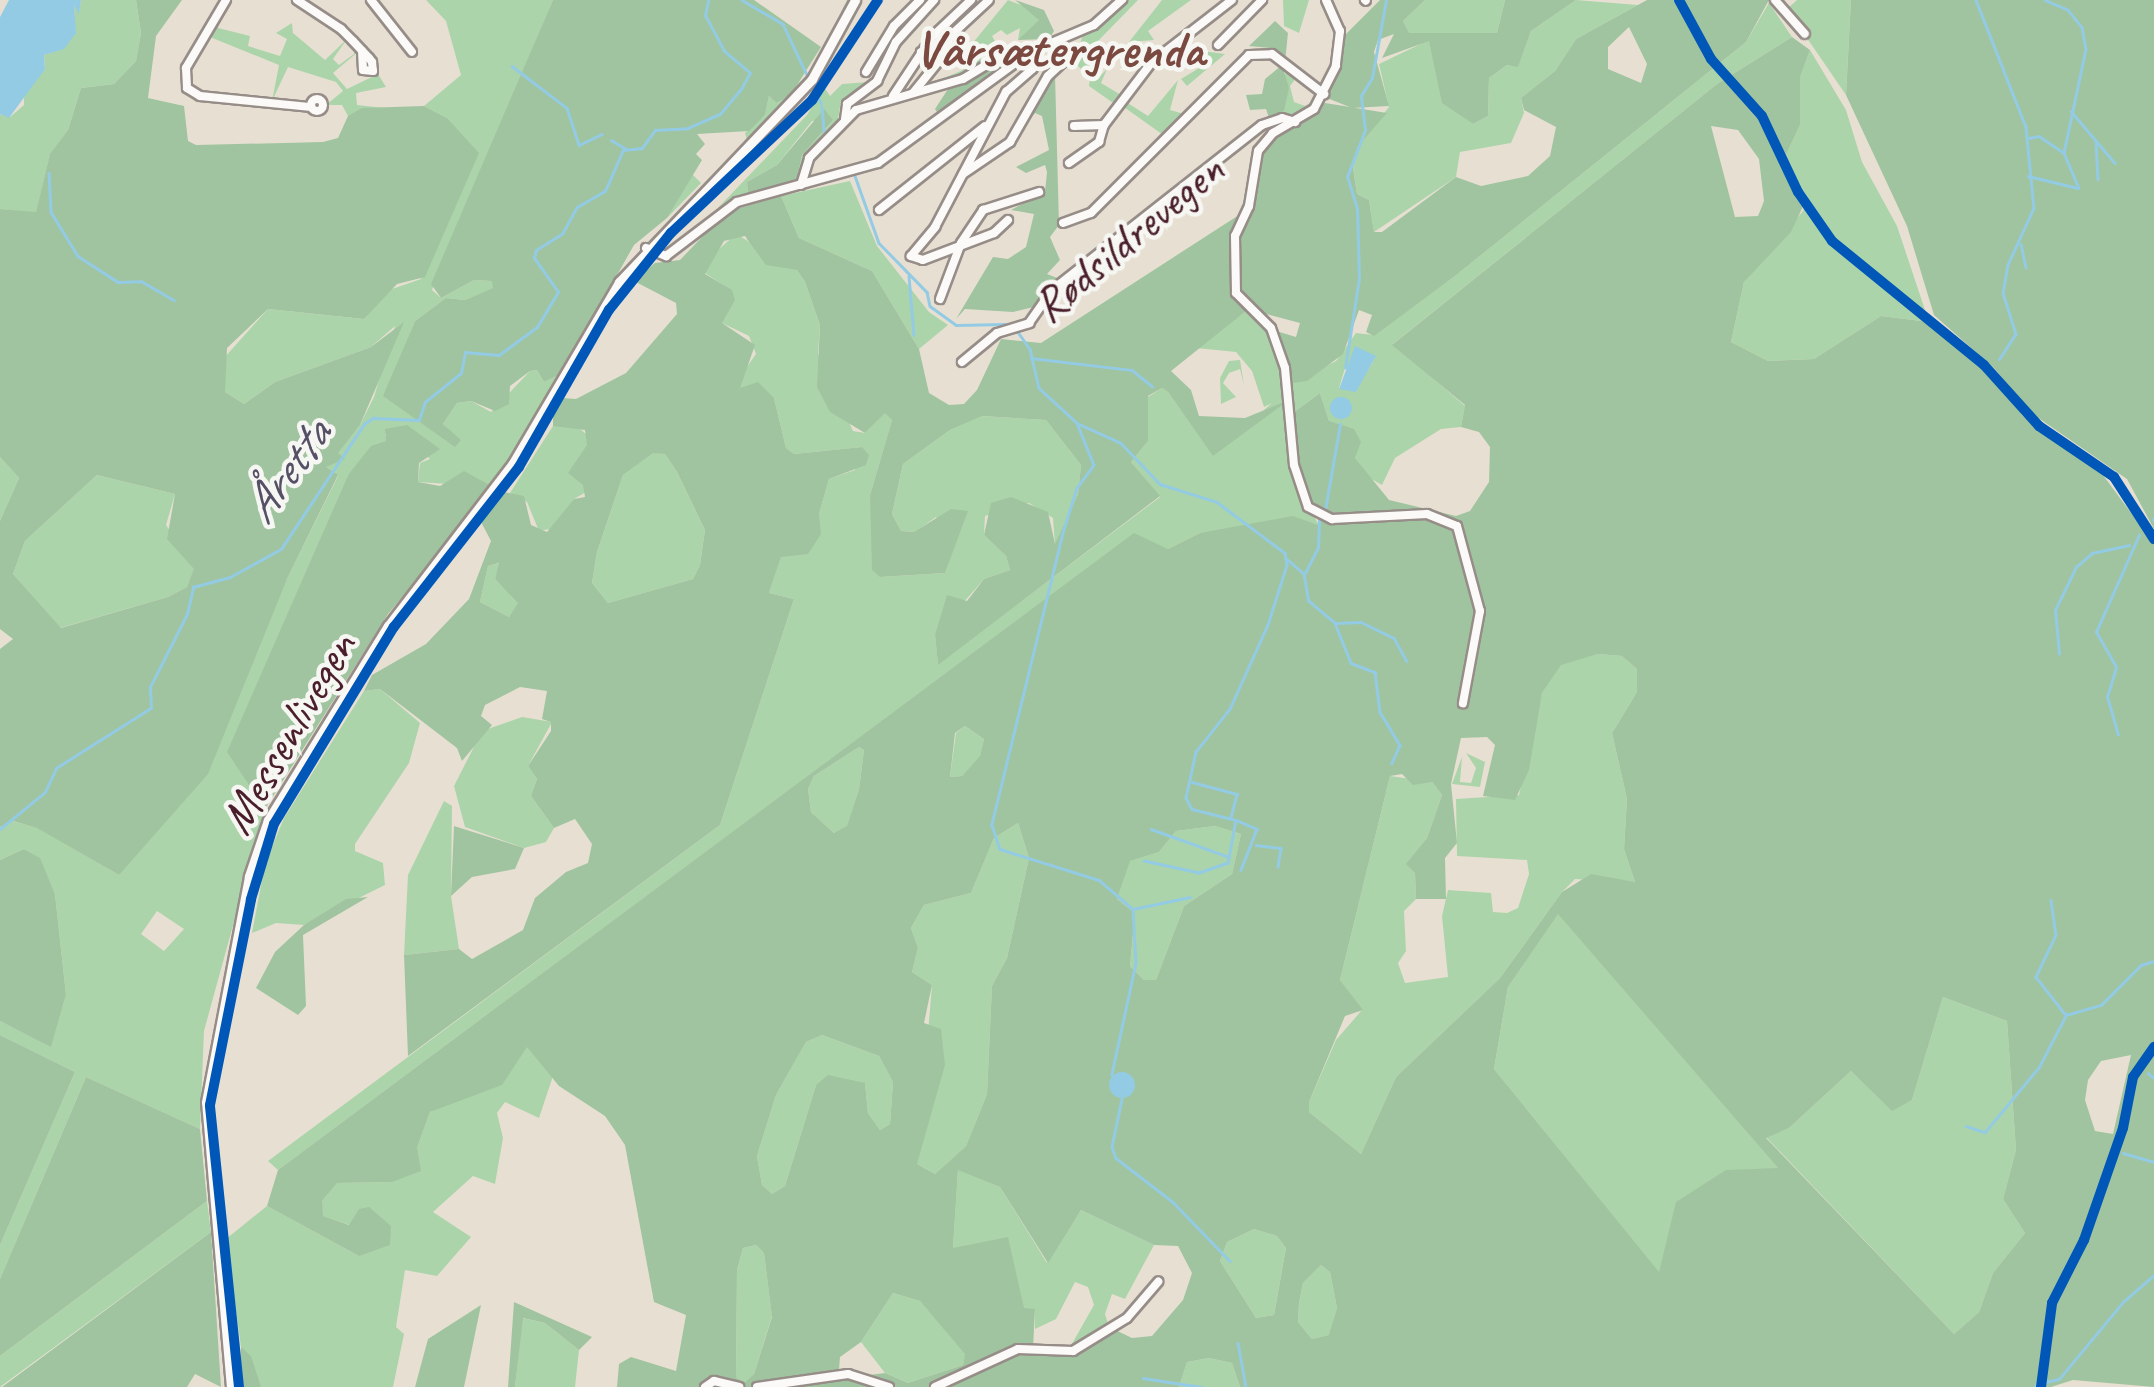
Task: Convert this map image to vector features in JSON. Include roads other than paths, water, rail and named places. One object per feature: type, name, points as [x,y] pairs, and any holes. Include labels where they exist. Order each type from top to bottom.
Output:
[{"type":"main road","name":"Messenlivegen","points":[[231,1387],[206,1102],[256,852],[287,786],[379,640],[504,476],[600,310],[649,244],[812,80],[855,0]]},
{"type":"street","points":[[226,0],[186,68],[188,88],[200,96],[311,107]]},
{"type":"street","points":[[297,0],[312,4],[362,51]]},
{"type":"street","points":[[371,0],[412,52]]},
{"type":"street","points":[[866,72],[894,26],[920,0]]},
{"type":"street","points":[[845,118],[848,104],[877,81],[908,26],[934,0]]},
{"type":"street","points":[[921,52],[948,38],[989,0]]},
{"type":"street","points":[[649,244],[658,257],[670,254],[729,206],[878,163],[1030,52],[1094,25],[1122,0]]},
{"type":"street","points":[[1069,163],[1099,142],[1104,125],[1153,61],[1232,0]]},
{"type":"street","points":[[1218,45],[1262,0]]},
{"type":"street","points":[[1326,0],[1340,44],[1324,94],[1258,151],[1249,206],[1236,236],[1236,293],[1271,328],[1285,368],[1294,464],[1308,507],[1332,519],[1417,513],[1457,526],[1480,611],[1464,703]]},
{"type":"street","points":[[1775,0],[1805,34]]},
{"type":"street","points":[[893,96],[921,52],[972,2]]},
{"type":"street","points":[[913,93],[948,51],[948,38]]},
{"type":"street","points":[[1008,220],[920,261],[911,256],[963,174],[1009,88],[1032,68],[1030,52]]},
{"type":"street","points":[[880,53],[886,64]]},
{"type":"street","points":[[1063,223],[1091,213],[1250,55],[1270,53],[1324,94]]},
{"type":"street","points":[[963,174],[1010,142],[1052,70],[1067,58]]},
{"type":"street","points":[[801,185],[809,158],[845,118],[893,96],[963,80],[994,60]]},
{"type":"street","name":"Rødsildrevegen","points":[[962,362],[997,333],[1029,323],[1051,291],[1262,125],[1282,118],[1295,122]]},
{"type":"street","points":[[880,210],[989,123]]},
{"type":"street","points":[[1074,126],[1104,125]]},
{"type":"street","points":[[940,299],[961,243],[990,204],[1039,192]]},
{"type":"street","points":[[935,1387],[1018,1349],[1073,1351],[1126,1318],[1158,1282]]},
{"type":"street","points":[[757,1387],[848,1374],[889,1387]]},
{"type":"street","points":[[706,1387],[712,1381],[739,1387]]},
{"type":"water","points":[[9,0],[81,0],[79,14],[74,5],[76,33],[64,49],[44,55],[45,69],[9,118],[0,114],[0,17]]},
{"type":"water","points":[[1355,346],[1376,356],[1356,392],[1339,389]]},
{"type":"water","points":[[1337,397],[1345,397],[1352,408],[1345,419],[1337,419],[1330,412],[1330,404]]},
{"type":"water","points":[[1122,1072],[1131,1076],[1135,1085],[1131,1094],[1122,1098],[1113,1094],[1109,1085],[1113,1076]]},
{"type":"waterway","name":"Åretta","points":[[0,829],[45,792],[56,768],[151,708],[150,687],[187,614],[193,587],[230,577],[281,549],[364,424],[373,418],[419,420],[425,402],[461,373],[465,352],[499,355],[537,327],[558,292],[534,258],[536,250],[562,234],[577,207],[605,191],[623,150],[642,148],[655,130],[688,128],[720,114],[750,73],[724,51],[705,16],[708,0]]},
{"type":"waterway","points":[[742,0],[783,24],[807,75]]},
{"type":"waterway","points":[[1345,368],[1359,279],[1357,209],[1347,177],[1365,130],[1361,96],[1372,78],[1386,0]]},
{"type":"waterway","points":[[1976,0],[2026,127],[2034,208],[2008,265],[2003,293],[2016,334],[2000,359]]},
{"type":"waterway","points":[[2045,0],[2068,10],[2082,27],[2086,49],[2064,153]]},
{"type":"waterway","points":[[512,66],[567,108],[579,145],[602,134]]},
{"type":"waterway","points":[[818,96],[821,103]]},
{"type":"waterway","points":[[822,107],[824,131]]},
{"type":"waterway","points":[[2071,111],[2115,163]]},
{"type":"waterway","points":[[2029,138],[2039,136],[2064,153],[2079,188]]},
{"type":"waterway","points":[[611,140],[625,148]]},
{"type":"waterway","points":[[2096,141],[2098,179]]},
{"type":"waterway","points":[[49,173],[51,212],[78,256],[118,282],[141,281],[174,300]]},
{"type":"waterway","points":[[855,176],[879,243],[927,292],[930,306],[956,325],[1005,324]]},
{"type":"waterway","points":[[2028,176],[2078,188]]},
{"type":"waterway","points":[[2021,244],[2026,267]]},
{"type":"waterway","points":[[909,276],[914,335]]},
{"type":"waterway","points":[[1018,332],[1030,349],[1039,388],[1077,423],[1094,465],[1077,488],[1063,533],[992,825],[1000,849],[1099,880],[1133,909],[1136,963],[1112,1074]]},
{"type":"waterway","points":[[1031,358],[1132,370],[1152,386]]},
{"type":"waterway","points":[[1079,424],[1121,443],[1160,484],[1217,502],[1285,553],[1287,565],[1268,625],[1230,709],[1196,752],[1186,798],[1192,809],[1236,820],[1228,863],[1199,873],[1144,861]]},
{"type":"waterway","points":[[1325,510],[1340,424]]},
{"type":"waterway","points":[[1305,573],[1318,548],[1319,519]]},
{"type":"waterway","points":[[2118,735],[2107,697],[2116,667],[2096,632],[2139,535]]},
{"type":"waterway","points":[[2059,654],[2055,610],[2076,567],[2092,553],[2129,545]]},
{"type":"waterway","points":[[1287,559],[1304,574],[1309,601],[1335,623],[1351,663],[1375,672],[1380,712],[1400,745],[1392,763]]},
{"type":"waterway","points":[[1336,623],[1361,622],[1394,638],[1407,661]]},
{"type":"waterway","points":[[1192,782],[1237,794],[1231,818]]},
{"type":"waterway","points":[[1236,820],[1257,829],[1241,870]]},
{"type":"waterway","points":[[1151,829],[1229,857]]},
{"type":"waterway","points":[[1256,845],[1281,848],[1278,867]]},
{"type":"waterway","points":[[1133,909],[1190,897]]},
{"type":"waterway","points":[[2051,900],[2056,935],[2036,977],[2065,1014]]},
{"type":"waterway","points":[[1966,1126],[1985,1132],[2039,1067],[2066,1015],[2101,1005],[2141,965],[2154,961]]},
{"type":"waterway","points":[[2148,1073],[2154,1078]]},
{"type":"waterway","points":[[1123,1094],[1112,1147],[1116,1158],[1173,1202],[1230,1261]]},
{"type":"waterway","points":[[2123,1153],[2154,1162]]},
{"type":"waterway","points":[[2045,1382],[2059,1379],[2123,1302],[2154,1275]]},
{"type":"waterway","points":[[1238,1343],[1246,1387]]},
{"type":"waterway","points":[[1143,1378],[1201,1387]]},
{"type":"waterway","points":[[2035,1387],[2037,1383]]},
{"type":"district","name":"Vårsætergrenda","points":[[1059,50]]}]
